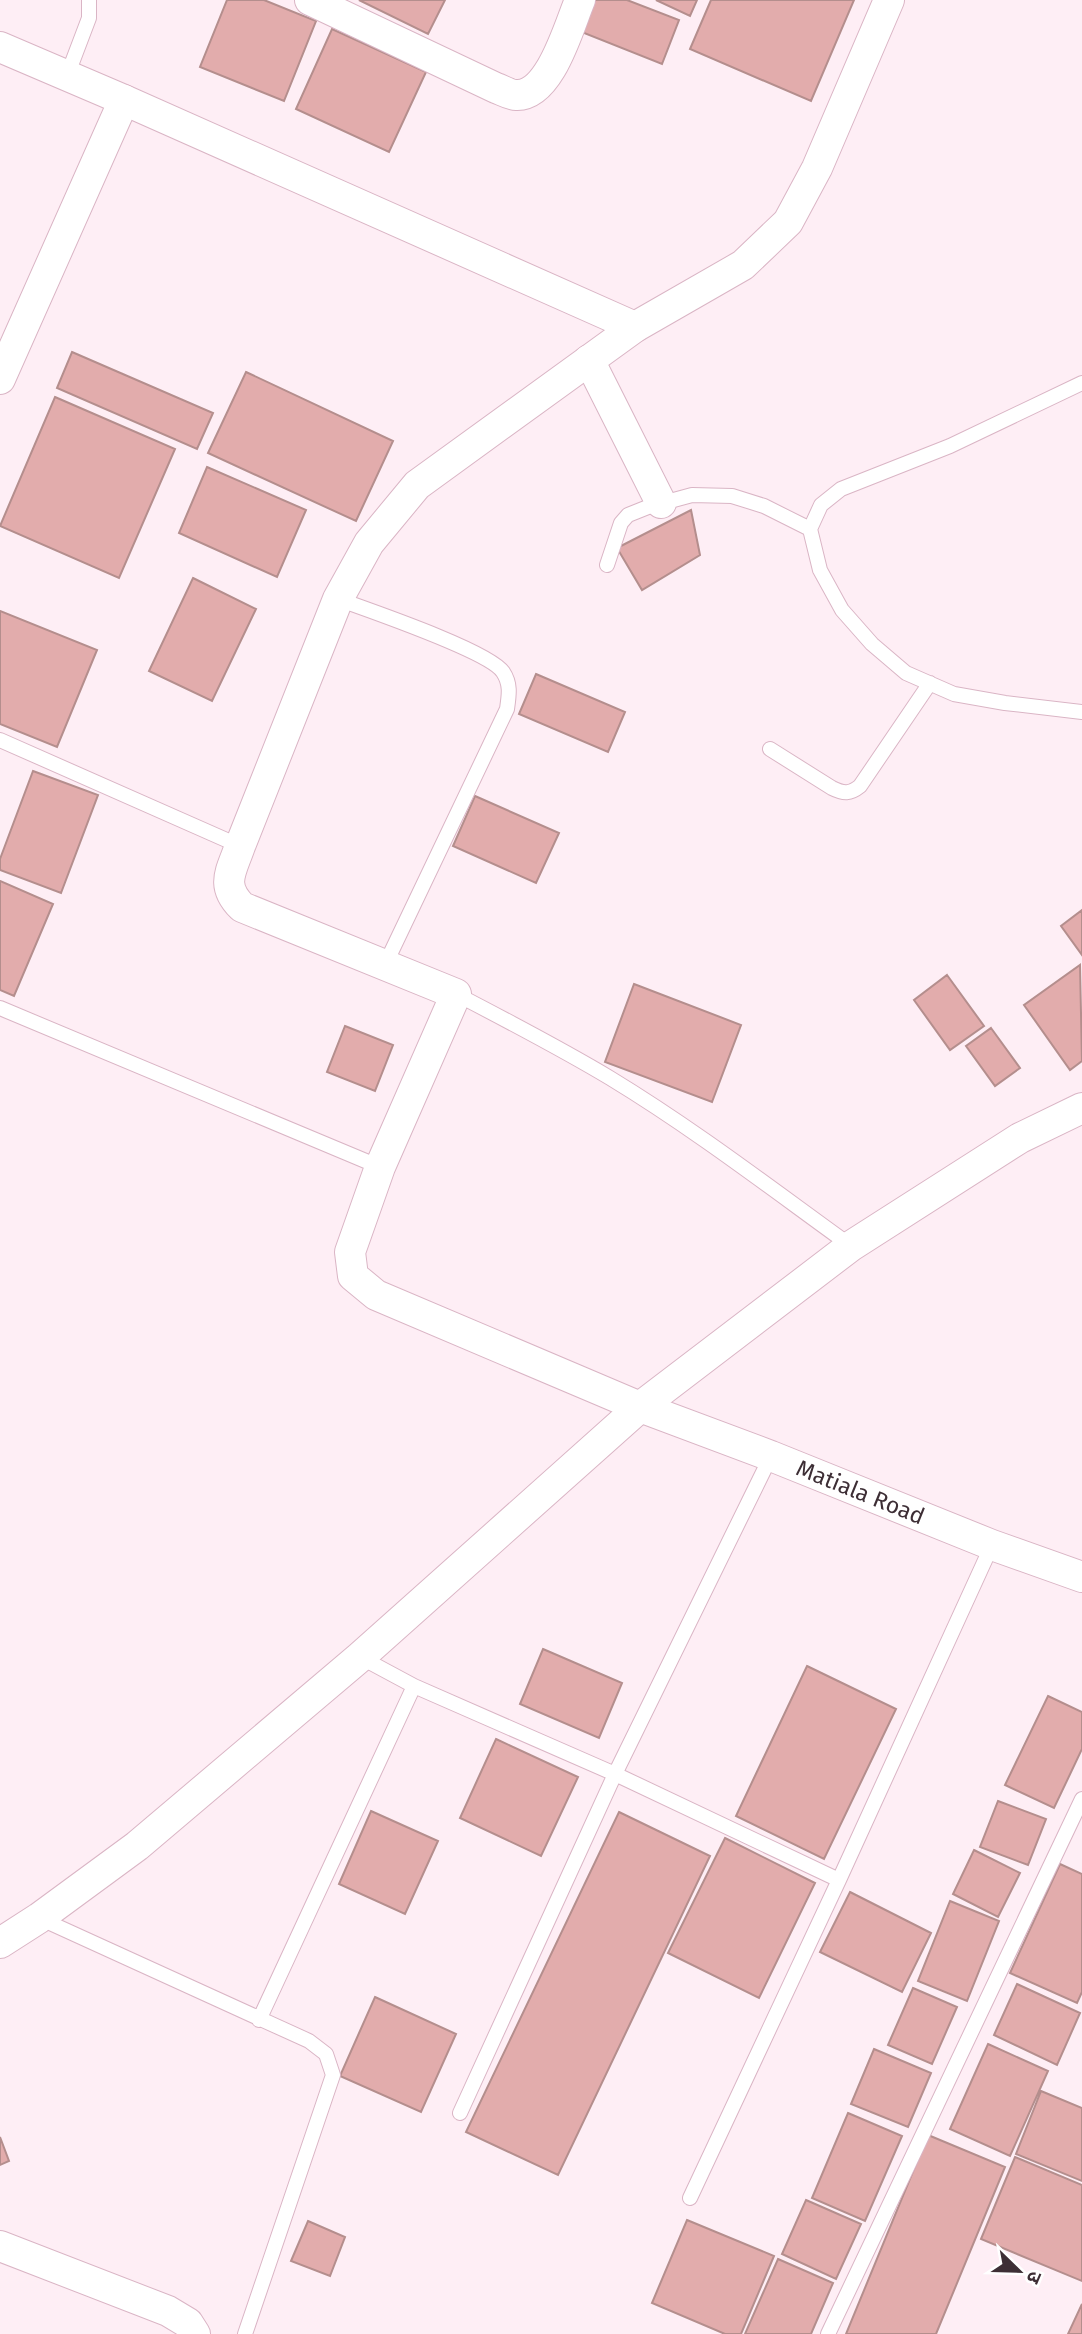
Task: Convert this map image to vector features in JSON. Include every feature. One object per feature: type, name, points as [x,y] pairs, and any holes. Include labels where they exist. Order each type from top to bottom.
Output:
[{"type":"street","points":[[310,0],[516,95],[534,91],[549,73],[580,0]]},
{"type":"street","points":[[456,994],[242,907],[230,895],[228,879],[240,846],[338,599],[369,543],[417,485],[635,327],[743,265],[788,222],[817,168],[889,0]]},
{"type":"street","points":[[0,47],[635,327]]},
{"type":"street","points":[[0,379],[124,100]]},
{"type":"street","points":[[589,360],[661,503]]},
{"type":"street","name":"Matiala Road","points":[[456,994],[380,1167],[350,1252],[353,1276],[376,1295],[640,1407],[771,1456],[992,1545],[1082,1577]]},
{"type":"street","points":[[0,1943],[39,1918],[137,1846],[360,1657],[640,1407],[850,1247],[1020,1138],[1082,1108]]},
{"type":"street","points":[[0,2246],[168,2311],[188,2323],[195,2334]]},
{"type":"lane","points":[[67,76],[89,18],[89,0]]},
{"type":"lane","points":[[1082,383],[950,446],[841,489],[821,505],[810,529],[820,570],[842,610],[872,644],[906,673],[954,694],[1082,712]]},
{"type":"lane","points":[[607,565],[621,523],[628,515],[692,495],[732,496],[764,506],[810,529]]},
{"type":"lane","points":[[338,599],[412,626],[488,659],[502,670],[510,685],[507,709],[385,965]]},
{"type":"lane","points":[[769,749],[832,788],[842,793],[851,793],[860,786],[930,683]]},
{"type":"lane","points":[[0,740],[240,846]]},
{"type":"lane","points":[[456,994],[610,1078],[701,1138],[850,1247]]},
{"type":"lane","points":[[0,1008],[380,1167]]},
{"type":"lane","points":[[460,2113],[615,1774],[771,1456]]},
{"type":"lane","points":[[690,2198],[992,1545]]},
{"type":"lane","points":[[360,1657],[414,1685],[615,1774],[839,1880]]},
{"type":"lane","points":[[259,2020],[414,1685]]},
{"type":"lane","points":[[828,2334],[1082,1799]]},
{"type":"lane","points":[[39,1918],[309,2041],[326,2054],[333,2075],[245,2334]]},
{"type":"building","points":[[227,0],[264,0],[316,21],[284,101],[200,67]]},
{"type":"building","points":[[359,0],[445,0],[428,34]]},
{"type":"building","points":[[586,0],[627,0],[679,20],[662,64],[574,29]]},
{"type":"building","points":[[656,0],[697,0],[690,16]]},
{"type":"building","points":[[711,0],[854,0],[811,101],[690,49]]},
{"type":"building","points":[[332,29],[426,72],[389,152],[296,109]]},
{"type":"building","points":[[72,352],[213,413],[197,449],[57,388]]},
{"type":"building","points":[[246,372],[393,441],[356,521],[208,453]]},
{"type":"building","points":[[55,397],[175,449],[119,578],[0,526]]},
{"type":"building","points":[[207,467],[306,510],[277,577],[179,533]]},
{"type":"building","points":[[691,510],[700,555],[642,590],[617,548]]},
{"type":"building","points":[[193,578],[256,609],[212,701],[149,671]]},
{"type":"building","points":[[0,611],[97,650],[57,747],[0,724]]},
{"type":"building","points":[[536,674],[625,712],[608,752],[519,714]]},
{"type":"building","points":[[33,771],[98,795],[61,893],[0,870],[0,859]]},
{"type":"building","points":[[475,796],[559,833],[536,883],[453,846]]},
{"type":"building","points":[[0,881],[53,904],[14,996],[0,990]]},
{"type":"building","points":[[1082,910],[1082,955],[1061,926]]},
{"type":"building","points":[[1080,965],[1082,1061],[1070,1070],[1024,1005]]},
{"type":"building","points":[[947,975],[984,1026],[950,1050],[914,1000]]},
{"type":"building","points":[[634,984],[741,1025],[712,1102],[605,1062]]},
{"type":"building","points":[[345,1026],[393,1045],[375,1091],[327,1072]]},
{"type":"building","points":[[991,1028],[1020,1068],[995,1086],[966,1046]]},
{"type":"building","points":[[543,1649],[622,1683],[599,1738],[520,1704]]},
{"type":"building","points":[[807,1666],[896,1709],[824,1859],[736,1816]]},
{"type":"building","points":[[1048,1696],[1082,1712],[1082,1749],[1054,1808],[1005,1785]]},
{"type":"building","points":[[496,1739],[578,1777],[541,1856],[460,1818]]},
{"type":"building","points":[[998,1801],[1046,1819],[1028,1865],[980,1847]]},
{"type":"building","points":[[371,1811],[438,1841],[405,1914],[339,1884]]},
{"type":"building","points":[[619,1812],[710,1856],[558,2175],[466,2132]]},
{"type":"building","points":[[725,1838],[815,1883],[759,1998],[668,1953]]},
{"type":"building","points":[[974,1850],[1020,1873],[998,1917],[953,1894]]},
{"type":"building","points":[[1060,1864],[1082,1874],[1082,1992],[1077,2003],[1010,1973]]},
{"type":"building","points":[[850,1892],[931,1933],[902,1992],[820,1952]]},
{"type":"building","points":[[950,1901],[999,1921],[967,2001],[918,1981]]},
{"type":"building","points":[[1017,1984],[1080,2013],[1057,2065],[994,2035]]},
{"type":"building","points":[[913,1988],[957,2007],[932,2064],[888,2045]]},
{"type":"building","points":[[375,1997],[456,2034],[421,2112],[340,2076]]},
{"type":"building","points":[[988,2044],[1048,2071],[1010,2156],[950,2129]]},
{"type":"building","points":[[874,2049],[931,2073],[908,2127],[851,2104]]},
{"type":"building","points":[[1041,2091],[1082,2108],[1082,2181],[1016,2154]]},
{"type":"building","points":[[848,2113],[902,2136],[865,2221],[812,2198]]},
{"type":"building","points":[[928,2135],[1005,2167],[936,2334],[846,2334]]},
{"type":"building","points":[[0,2137],[9,2161],[0,2165]]},
{"type":"building","points":[[1015,2157],[1082,2185],[1082,2281],[981,2239]]},
{"type":"building","points":[[806,2200],[861,2224],[836,2279],[782,2254]]},
{"type":"building","points":[[687,2220],[774,2256],[741,2334],[725,2334],[652,2303]]},
{"type":"building","points":[[308,2221],[345,2237],[330,2276],[291,2261]]},
{"type":"building","points":[[778,2259],[833,2283],[811,2334],[745,2334]]},
{"type":"building","points":[[1082,2304],[1082,2334],[1068,2334]]}]
